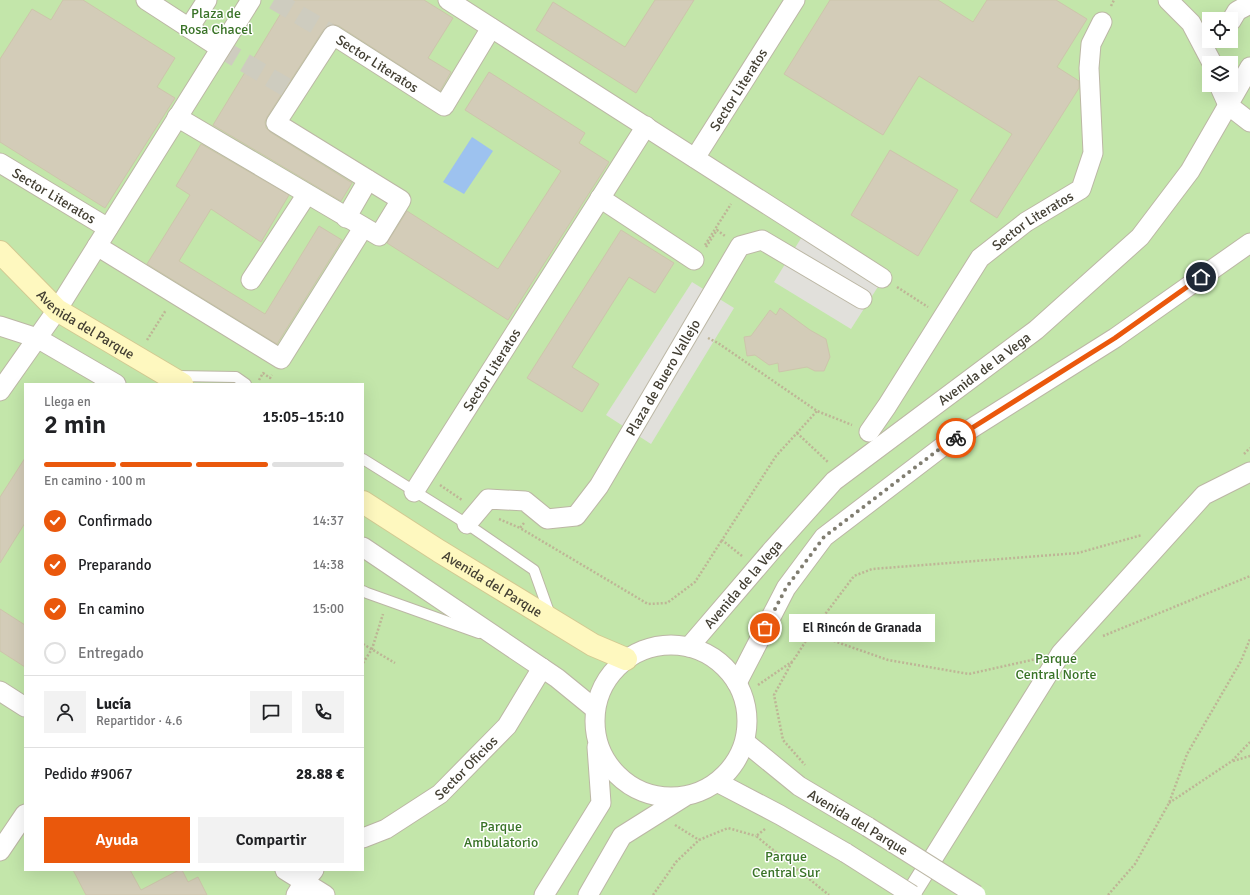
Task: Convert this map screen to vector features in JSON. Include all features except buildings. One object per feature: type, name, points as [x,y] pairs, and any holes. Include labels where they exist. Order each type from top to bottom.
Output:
[{"type":"street","points":[[146,0],[220,48]]},
{"type":"street","points":[[189,28],[207,0]]},
{"type":"street","name":"Sector Literatos","points":[[57,310],[251,0]]},
{"type":"street","points":[[448,0],[882,278]]},
{"type":"street","name":"Sector Literatos","points":[[695,158],[794,0]]},
{"type":"street","points":[[1168,0],[1191,23],[1209,56]]},
{"type":"street","points":[[1236,12],[1250,4]]},
{"type":"street","name":"Sector Literatos","points":[[869,432],[980,258],[1026,222],[1081,189],[1093,153],[1089,68],[1091,44],[1102,22]]},
{"type":"street","name":"Sector Literatos","points":[[177,117],[346,218],[379,236],[401,200],[276,123],[333,35],[444,106],[492,28]]},
{"type":"street","name":"Avenida de la Vega","points":[[689,647],[756,568],[834,481],[1036,330],[1140,237],[1190,171],[1250,67]]},
{"type":"street","points":[[1222,92],[1228,105],[1250,122]]},
{"type":"street","name":"Sector Literatos","points":[[414,492],[646,126]]},
{"type":"street","name":"Sector Literatos","points":[[0,163],[108,228]]},
{"type":"street","points":[[346,218],[368,180]]},
{"type":"street","points":[[251,280],[306,194]]},
{"type":"street","points":[[600,198],[694,260]]},
{"type":"street","name":"Sector Literatos","points":[[97,246],[281,359],[363,228]]},
{"type":"street","name":"Plaza de Buero Vallejo","points":[[467,524],[488,499],[525,501],[547,519],[576,516],[599,486],[740,246],[762,240],[862,299]]},
{"type":"street","points":[[740,689],[786,588],[824,537],[942,447],[1115,338],[1250,243]]},
{"type":"street","name":"Avenida del Parque","points":[[0,252],[57,310],[175,380]]},
{"type":"street","points":[[0,391],[57,310]]},
{"type":"street","points":[[0,326],[37,338],[114,383]]},
{"type":"street","points":[[717,782],[780,815],[846,853],[911,895],[1061,653],[1204,495],[1245,465]]},
{"type":"street","name":"Avenida del Parque","points":[[364,503],[439,551],[593,645],[626,659]]},
{"type":"street","points":[[364,548],[558,678],[595,709]]},
{"type":"street","points":[[544,895],[601,803],[595,709],[605,681],[626,659],[646,649],[667,645],[689,647],[717,660],[740,689],[748,719],[745,742],[734,764],[717,782],[701,791],[684,797],[622,836],[588,895]]},
{"type":"street","name":"Sector Oficios","points":[[364,838],[386,829],[440,794],[507,726],[542,668]]},
{"type":"street","points":[[0,691],[24,705]]},
{"type":"street","name":"Avenida del Parque","points":[[745,742],[799,786],[868,827],[976,895]]},
{"type":"street","points":[[597,743],[616,775],[622,779],[647,794],[684,797]]},
{"type":"street","points":[[0,851],[24,815]]},
{"type":"street","points":[[287,871],[325,895]]},
{"type":"lane","points":[[175,380],[236,378],[244,383]]},
{"type":"lane","points":[[364,460],[467,524],[534,570],[552,619]]},
{"type":"lane","points":[[364,591],[502,641]]},
{"type":"path","points":[[694,260],[742,188]]},
{"type":"path","points":[[882,278],[943,317]]},
{"type":"path","points":[[137,357],[176,294]]},
{"type":"path","points":[[718,344],[817,410],[869,432]]},
{"type":"path","points":[[535,509],[520,528],[648,604],[667,604],[695,582],[776,456],[817,410]]},
{"type":"path","points":[[797,433],[842,475]]},
{"type":"path","points":[[1245,465],[1250,448]]},
{"type":"path","points":[[740,689],[793,661],[811,633],[854,576],[872,569],[1078,553],[1142,535]]},
{"type":"path","points":[[722,540],[756,568]]},
{"type":"path","points":[[1098,638],[1250,576]]},
{"type":"path","points":[[364,662],[372,650],[386,600]]},
{"type":"path","points":[[811,633],[888,660],[969,674],[1061,653]]},
{"type":"path","points":[[1108,895],[1135,864],[1168,803],[1186,754],[1241,661],[1250,639]]},
{"type":"path","points":[[364,645],[395,663]]},
{"type":"path","points":[[1168,803],[1232,761],[1250,742]]},
{"type":"path","points":[[1232,761],[1250,756]]},
{"type":"path","points":[[657,814],[698,840]]},
{"type":"path","points":[[653,895],[676,862],[698,840],[728,828],[756,836]]},
{"type":"green space","points":[[0,0],[1250,0],[1250,895],[0,895]]},
{"type":"shaded area","points":[[803,235],[881,282],[851,329],[774,282]]},
{"type":"shaded area","points":[[692,282],[734,308],[651,444],[606,415]]},
{"type":"water","points":[[472,137],[493,151],[464,194],[443,182]]},
{"type":"tunnel","points":[[274,0],[333,35]]},
{"type":"tunnel","points":[[220,48],[296,93]]},
{"type":"way so far","points":[[765,628],[786,588],[824,537],[956,438]]},
{"type":"place","name":"El Rincón de Granada","points":[[765,628]]},
{"type":"route","points":[[956,438],[1115,338],[1201,277]]},
{"type":"park label","name":"Plaza de Rosa Chacel","points":[[216,22]]},
{"type":"park label","name":"Parque Central Norte","points":[[1056,666]]},
{"type":"park label","name":"Parque Ambulatorio","points":[[501,834]]},
{"type":"park label","name":"Parque Central Sur","points":[[786,864]]}]
